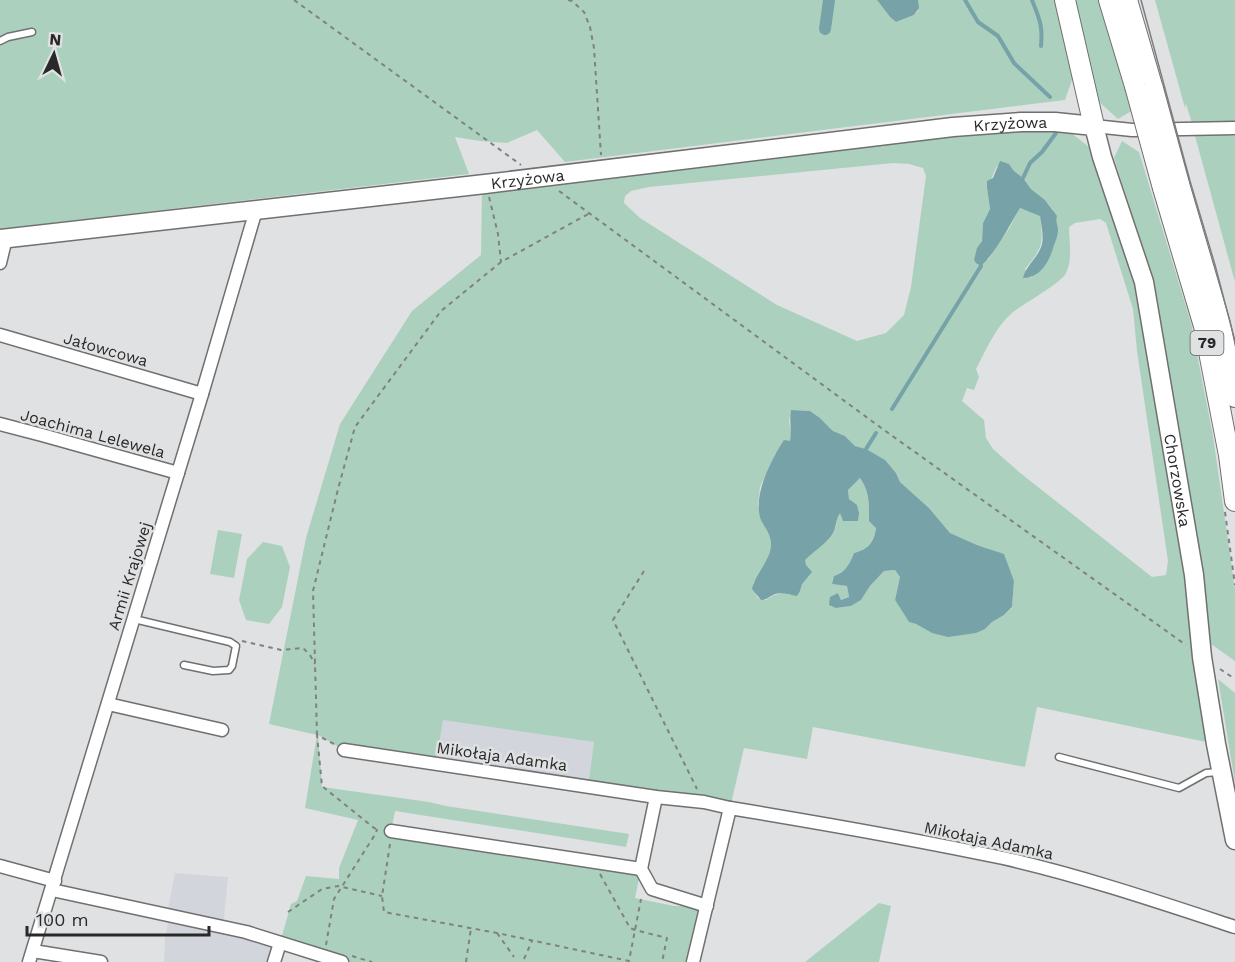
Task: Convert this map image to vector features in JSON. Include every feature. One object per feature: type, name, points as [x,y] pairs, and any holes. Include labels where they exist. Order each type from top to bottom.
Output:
[{"type":"main road","points":[[1065,0],[1094,126]]},
{"type":"main road","name":"79","points":[[1109,0],[1144,88]]},
{"type":"main road","name":"79","points":[[1127,0],[1144,88],[1171,186],[1204,326],[1229,455],[1235,501]]},
{"type":"main road","name":"79","points":[[1171,186],[1220,324],[1235,397]]},
{"type":"street","name":"Krzyżowa","points":[[3,239],[485,184],[953,127],[1055,122],[1094,126]]},
{"type":"street","points":[[1094,126],[1132,130],[1235,128]]},
{"type":"street","name":"Chorzowska","points":[[1094,126],[1102,157],[1144,282],[1194,575],[1202,657],[1235,840]]},
{"type":"street","name":"Armii Krajowej","points":[[101,962],[31,956],[256,210]]},
{"type":"street","points":[[0,262],[3,239]]},
{"type":"street","name":"Jałowcowa","points":[[0,335],[202,394]]},
{"type":"street","name":"Joachima Lelewela","points":[[0,424],[178,473]]},
{"type":"street","points":[[108,704],[222,730]]},
{"type":"street","name":"Mikołaja Adamka","points":[[344,750],[656,797],[704,802],[1005,859],[1087,879],[1235,927]]},
{"type":"street","points":[[656,797],[641,869],[652,888],[706,906]]},
{"type":"street","points":[[693,962],[729,808]]},
{"type":"street","points":[[391,831],[641,869]]},
{"type":"street","points":[[0,866],[53,886],[246,932],[342,962]]},
{"type":"street","points":[[274,962],[280,943]]},
{"type":"lane","points":[[0,41],[32,32]]},
{"type":"lane","points":[[134,619],[230,642],[236,646],[229,670],[213,671],[184,665]]},
{"type":"lane","points":[[1059,757],[1179,788],[1206,773],[1221,772]]},
{"type":"path","points":[[294,0],[547,176],[560,192],[884,430],[1235,679]]},
{"type":"path","points":[[568,0],[584,12],[590,27],[594,48],[602,170]]},
{"type":"path","points":[[485,184],[498,234],[501,262]]},
{"type":"path","points":[[323,957],[334,899],[377,829],[322,786],[317,735],[313,591],[355,427],[441,311],[501,262],[590,213]]},
{"type":"path","points":[[644,571],[613,620],[704,802]]},
{"type":"path","points":[[303,648],[315,664]]},
{"type":"path","points":[[317,735],[344,750]]},
{"type":"path","points":[[391,831],[382,896],[384,912],[629,961],[641,899]]},
{"type":"path","points":[[596,867],[630,928],[667,938],[662,962]]},
{"type":"path","points":[[288,912],[322,889],[338,886],[382,896]]},
{"type":"path","points":[[466,962],[471,928]]},
{"type":"path","points":[[497,933],[514,957]]},
{"type":"path","points":[[524,959],[532,940]]},
{"type":"shaded area","points":[[443,719],[594,742],[588,786],[436,763]]},
{"type":"shaded area","points":[[175,873],[228,877],[223,927],[280,943],[274,962],[164,962],[167,914]]},
{"type":"green space","points":[[0,0],[877,0],[896,22],[918,11],[918,0],[1055,0],[1074,74],[1065,100],[565,162],[537,130],[507,143],[455,137],[469,174],[0,229]]},
{"type":"green space","points":[[1073,0],[1102,0],[1133,110],[1118,119],[1097,100]]},
{"type":"green space","points":[[1155,0],[1235,0],[1235,121],[1192,123],[1186,104],[1185,108]]},
{"type":"green space","points":[[1057,122],[1102,157],[1144,282],[1216,744],[1037,707],[1025,767],[813,727],[807,759],[744,748],[730,808],[588,786],[594,742],[443,720],[436,763],[344,750],[318,735],[322,787],[629,834],[626,847],[395,811],[391,831],[641,869],[635,898],[674,906],[707,906],[693,962],[342,962],[280,943],[291,904],[297,901],[306,876],[339,879],[339,868],[358,820],[305,808],[317,735],[269,724],[306,538],[340,424],[412,311],[481,255],[482,190]],"holes":[[[893,163],[923,168],[926,176],[911,287],[904,315],[886,333],[857,341],[777,305],[640,218],[624,203],[625,196],[631,191],[649,187]],[[1004,163],[1009,164],[1053,210],[1055,222],[1031,278],[1025,269],[1041,244],[1040,215],[1019,208],[1010,227],[988,260],[977,251],[982,241],[983,223],[990,209],[987,188],[997,166]],[[1100,219],[1106,223],[1133,309],[1137,351],[1168,561],[1166,575],[1152,577],[1019,472],[993,449],[986,438],[984,420],[962,401],[967,388],[974,390],[979,377],[976,369],[1000,326],[1011,314],[1057,282],[1066,273],[1070,256],[1069,227],[1075,223]],[[791,410],[810,411],[833,431],[845,436],[855,446],[866,449],[896,473],[900,482],[929,508],[950,533],[990,549],[1007,564],[1014,581],[1012,608],[985,629],[932,633],[909,622],[895,600],[900,577],[895,570],[884,571],[861,600],[851,606],[836,608],[838,593],[841,600],[849,597],[847,586],[832,584],[834,576],[847,567],[854,553],[870,544],[876,527],[869,521],[867,493],[860,478],[848,490],[849,499],[858,521],[843,521],[840,512],[836,526],[804,560],[806,565],[800,591],[790,595],[784,593],[774,595],[766,600],[757,597],[753,583],[767,561],[771,547],[771,539],[761,519],[758,505],[760,487],[775,455],[790,441]]]},
{"type":"green space","points":[[1219,134],[1235,136],[1235,282],[1195,136]]},
{"type":"green space","points":[[1122,141],[1139,152],[1191,323],[1213,436],[1235,589],[1235,661],[1211,644],[1154,284],[1114,158]]},
{"type":"green space","points":[[218,530],[242,534],[234,578],[210,574]]},
{"type":"green space","points":[[263,542],[282,546],[290,567],[282,607],[269,624],[246,620],[239,600],[247,559]]},
{"type":"green space","points":[[1218,679],[1235,693],[1235,783]]},
{"type":"green space","points":[[879,903],[891,906],[879,962],[805,962]]},
{"type":"water","points":[[877,0],[918,0],[919,8],[914,15],[896,22]]},
{"type":"water","points":[[1000,161],[1009,164],[1031,189],[1045,200],[1057,216],[1058,233],[1050,256],[1040,272],[1029,277],[1023,278],[1040,249],[1043,241],[1042,230],[1040,216],[1020,208],[987,260],[981,266],[974,260],[977,248],[982,241],[983,223],[990,209],[987,181],[993,178]]},
{"type":"water","points":[[791,410],[810,411],[855,446],[866,449],[885,460],[900,482],[929,508],[950,533],[1004,554],[1014,581],[1012,607],[985,629],[976,633],[948,637],[932,633],[909,622],[895,600],[900,577],[895,570],[884,571],[861,600],[851,606],[836,608],[829,605],[830,597],[838,593],[841,600],[849,597],[847,586],[832,584],[834,576],[845,570],[854,553],[870,544],[875,533],[876,528],[869,521],[867,494],[860,478],[848,490],[849,499],[857,505],[858,521],[843,521],[840,513],[831,536],[805,560],[812,572],[802,584],[797,596],[778,593],[761,600],[752,589],[768,558],[771,542],[761,520],[759,500],[764,479],[774,458],[784,440],[790,441]]},
{"type":"waterway","points":[[825,29],[829,0]]},
{"type":"waterway","points":[[965,0],[978,22],[998,36],[1014,63],[1050,97]]},
{"type":"waterway","points":[[1032,0],[1041,27],[1041,46]]},
{"type":"waterway","points":[[1023,178],[1030,163],[1042,152],[1056,133]]},
{"type":"waterway","points":[[892,409],[981,266]]},
{"type":"waterway","points":[[866,449],[876,433]]},
{"type":"tram line","points":[[1141,0],[1235,341]]}]
